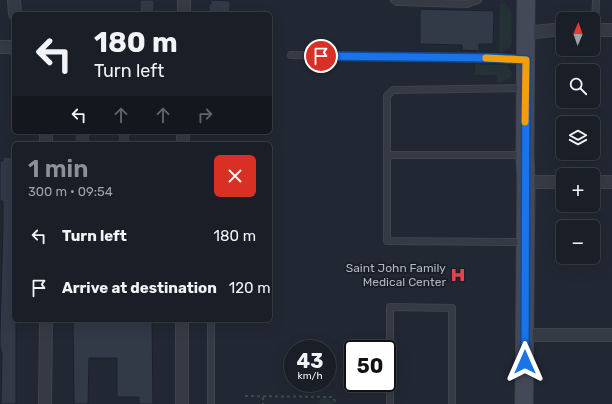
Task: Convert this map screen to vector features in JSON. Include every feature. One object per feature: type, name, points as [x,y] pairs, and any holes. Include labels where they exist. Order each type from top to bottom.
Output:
[{"type":"main road","points":[[524,404],[526,0]]},
{"type":"street","points":[[14,0],[15,12]]},
{"type":"street","points":[[184,0],[184,12]]},
{"type":"street","points":[[525,33],[556,30]]},
{"type":"street","points":[[600,30],[612,30]]},
{"type":"street","points":[[0,47],[12,47]]},
{"type":"street","points":[[526,182],[556,182]]},
{"type":"street","points":[[600,182],[612,182]]},
{"type":"street","points":[[45,404],[46,322]]},
{"type":"street","points":[[182,322],[182,404]]},
{"type":"street","points":[[525,335],[612,335]]},
{"type":"lane","points":[[394,0],[397,2],[460,4],[472,3],[478,0]]},
{"type":"lane","points":[[595,12],[596,0]]},
{"type":"lane","points":[[291,55],[496,58],[526,60]]},
{"type":"lane","points":[[525,88],[393,90],[387,96],[387,242],[526,242]]},
{"type":"lane","points":[[387,155],[525,155]]},
{"type":"lane","points":[[390,404],[390,307],[452,308],[452,404]]},
{"type":"lane","points":[[211,322],[212,404]]},
{"type":"path","points":[[245,396],[333,397],[336,404]]},
{"type":"path","points":[[263,397],[263,404]]},
{"type":"shaded area","points":[[500,3],[506,4],[511,10],[512,41],[510,47],[503,52],[499,52]]},
{"type":"shaded area","points":[[476,63],[484,65],[507,65],[512,73],[511,77],[497,83],[497,74],[475,75]]},
{"type":"shaded area","points":[[322,398],[329,399],[334,404],[319,404]]},
{"type":"building","points":[[140,0],[154,0],[154,12],[140,12]]},
{"type":"building","points":[[211,0],[230,1],[230,12],[209,12],[209,4],[211,4]]},
{"type":"building","points":[[420,9],[494,11],[493,44],[479,44],[479,51],[462,50],[462,45],[420,44]]},
{"type":"building","points":[[75,134],[90,134],[90,142],[75,142]]},
{"type":"building","points":[[118,134],[130,134],[130,142],[118,142]]},
{"type":"building","points":[[3,157],[12,157],[12,322],[16,322],[16,404],[1,404],[2,353],[0,347],[0,334],[3,201],[0,201],[0,161],[3,161]]},
{"type":"building","points":[[73,322],[152,322],[153,404],[139,404],[139,397],[117,397],[117,358],[89,358],[88,404],[74,404]]},
{"type":"slow traffic","points":[[486,58],[526,60],[525,122]]},
{"type":"place","name":"Saint John Family Medical Center","points":[[458,275]]},
{"type":"route","points":[[321,56],[496,58],[526,60],[525,362]]}]
